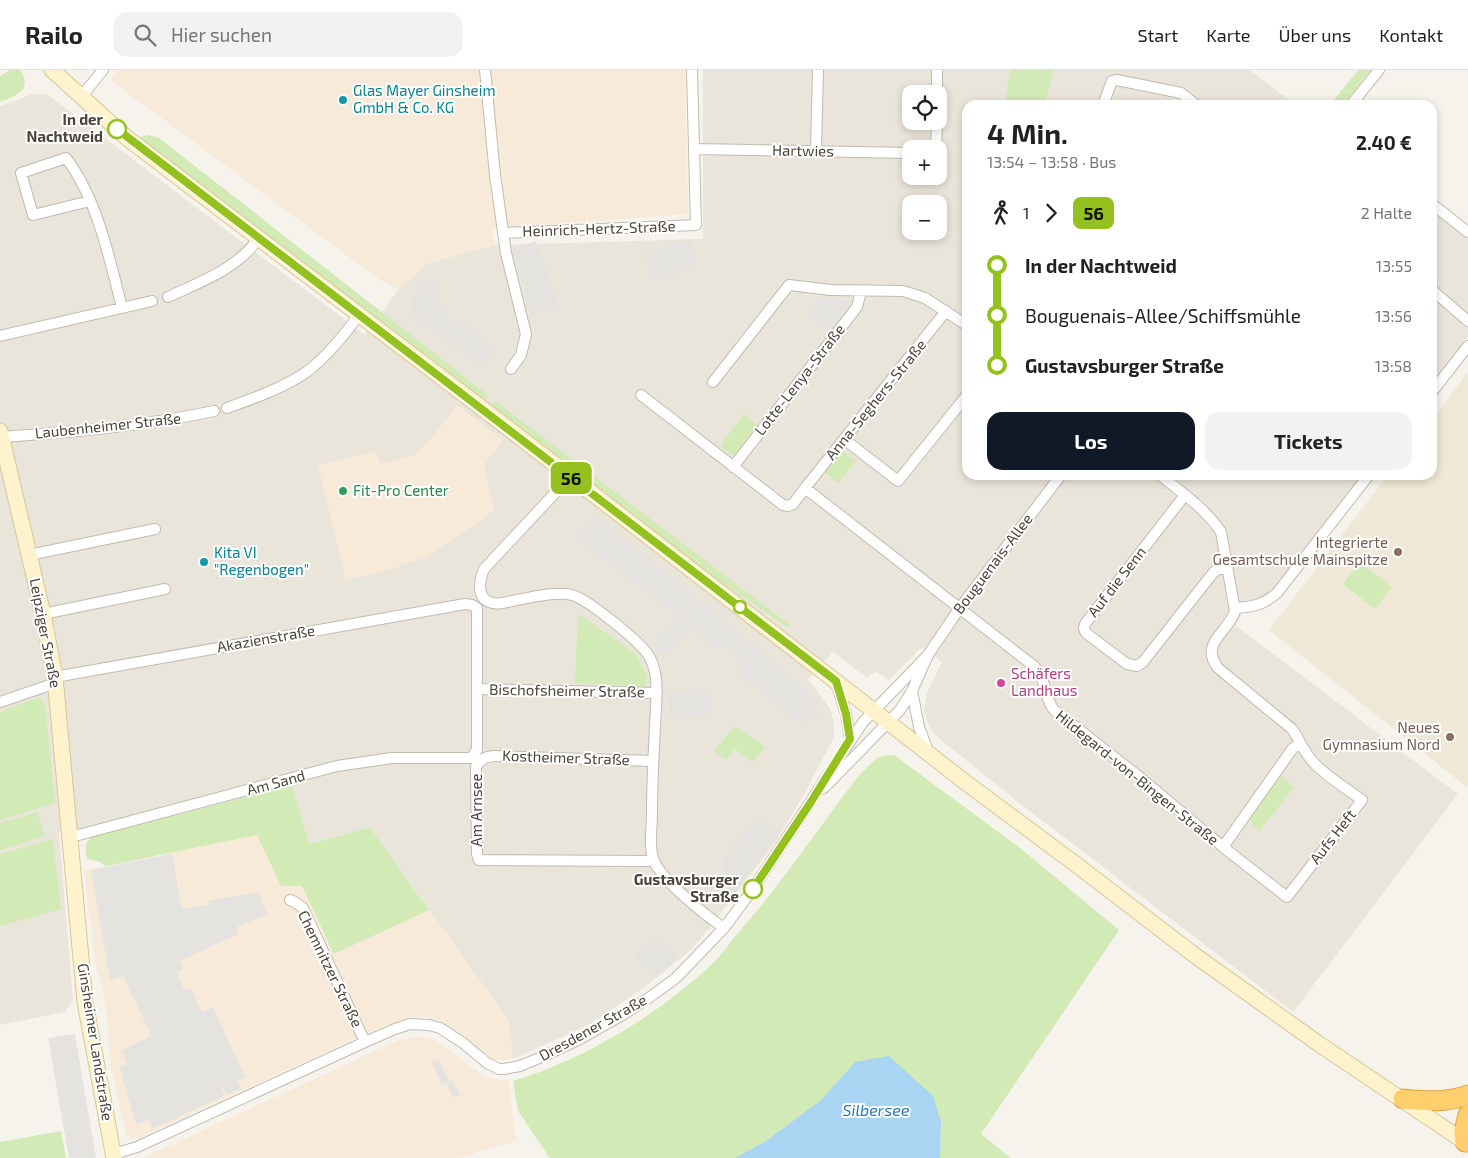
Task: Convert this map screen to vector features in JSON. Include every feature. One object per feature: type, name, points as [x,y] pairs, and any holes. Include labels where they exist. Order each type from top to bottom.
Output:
[{"type":"highway","points":[[1403,1100],[1436,1102],[1468,1095]]},
{"type":"highway","points":[[1467,1142],[1464,1132],[1468,1115]]},
{"type":"main road","points":[[52,70],[127,138],[483,408],[929,754],[1193,954],[1319,1044],[1467,1142]]},
{"type":"main road","name":"Leipziger Straße","points":[[1,434],[43,614],[56,680],[71,837]]},
{"type":"main road","name":"Ginsheimer Landstraße","points":[[71,837],[85,1002],[114,1156]]},
{"type":"street","points":[[81,97],[103,70]]},
{"type":"street","name":"Heinrich-Hertz-Straße","points":[[485,70],[495,175],[506,253],[526,334],[521,355],[511,369]]},
{"type":"street","points":[[692,70],[694,150]]},
{"type":"street","points":[[816,151],[818,70]]},
{"type":"street","points":[[937,85],[938,70]]},
{"type":"street","points":[[1355,100],[1378,70]]},
{"type":"street","points":[[1105,100],[1112,81],[1118,80],[1181,93],[1190,100]]},
{"type":"street","name":"Heinrich-Hertz-Straße","points":[[503,233],[696,225],[694,150]]},
{"type":"street","name":"Hartwies","points":[[694,150],[902,153]]},
{"type":"street","points":[[90,201],[33,215],[21,173],[66,158],[76,170],[90,201],[108,251],[122,308]]},
{"type":"street","points":[[1437,208],[1468,232]]},
{"type":"street","points":[[168,298],[218,274],[240,258],[258,239]]},
{"type":"street","points":[[713,382],[789,286],[831,290],[903,291],[924,298],[962,322]]},
{"type":"street","name":"Lotte-Lenya-Straße","points":[[733,467],[857,307],[861,291]]},
{"type":"street","points":[[1437,294],[1468,321]]},
{"type":"street","points":[[0,336],[152,301]]},
{"type":"street","name":"Anna-Seghers-Straße","points":[[641,396],[783,505],[788,506],[793,504],[946,311]]},
{"type":"street","points":[[227,408],[264,394],[306,373],[329,351],[359,315]]},
{"type":"street","points":[[1437,386],[1468,346]]},
{"type":"street","points":[[844,439],[898,481],[962,401]]},
{"type":"street","name":"Laubenheimer Straße","points":[[1,434],[91,431],[214,412]]},
{"type":"street","points":[[570,477],[484,569],[480,579],[484,599],[495,604],[550,595],[571,595],[583,600],[637,641],[648,655],[654,666],[657,694],[653,761],[652,851],[654,861],[665,878],[708,917],[724,928]]},
{"type":"street","name":"Bouguenais-Allee","points":[[888,722],[912,691],[928,655],[959,609],[1057,480]]},
{"type":"street","points":[[1166,480],[1215,522],[1221,532],[1235,608],[1234,615],[1211,650],[1214,663],[1292,729],[1301,744],[1293,748],[1223,847]]},
{"type":"street","points":[[1235,608],[1261,605],[1277,593],[1365,480]]},
{"type":"street","name":"Hildegard-von-Bingen-Straße","points":[[805,488],[1036,668],[1042,678],[1046,699],[1054,710],[1142,779],[1223,847],[1287,896]]},
{"type":"street","name":"Auf die Senn","points":[[1185,495],[1085,624],[1084,629],[1086,633],[1127,664],[1137,666],[1143,662],[1213,573],[1218,569],[1228,567]]},
{"type":"street","points":[[29,555],[155,528]]},
{"type":"street","points":[[43,614],[165,589]]},
{"type":"street","name":"Akazienstraße","points":[[0,702],[56,680],[465,604],[477,608],[478,689]]},
{"type":"street","name":"Bouguenais-Allee","points":[[873,710],[928,655]]},
{"type":"street","points":[[836,681],[846,714],[850,739]]},
{"type":"street","name":"Bischofsheimer Straße","points":[[478,689],[657,694]]},
{"type":"street","name":"Am Sand","points":[[71,837],[337,766],[392,758],[466,759],[474,755],[477,745],[478,689]]},
{"type":"street","points":[[912,691],[918,726],[929,754]]},
{"type":"street","name":"Dresdener Straße","points":[[114,1156],[151,1141],[364,1042],[410,1024],[429,1025],[440,1028],[493,1066],[504,1069],[520,1066],[544,1056],[578,1040],[624,1014],[676,978],[724,928],[753,889],[811,802],[850,739],[873,710]]},
{"type":"street","name":"Dresdener Straße","points":[[811,802],[888,722]]},
{"type":"street","name":"Aufs Heft","points":[[1287,896],[1362,800],[1314,764],[1301,744]]},
{"type":"street","name":"Kostheimer Straße","points":[[479,761],[494,756],[653,761]]},
{"type":"street","name":"Am Arnsee","points":[[479,761],[476,768],[477,854],[479,860],[654,861]]},
{"type":"street","name":"Chemnitzer Straße","points":[[290,900],[303,908],[364,1042]]},
{"type":"shaded area","points":[[119,70],[685,70],[688,214],[492,229],[495,245],[428,263],[399,289],[383,282],[110,80]]},
{"type":"shaded area","points":[[703,70],[1250,70],[1289,100],[962,100],[962,480],[1359,480],[1274,591],[1258,601],[1246,604],[1236,626],[1458,794],[1293,1012],[1018,802],[935,735],[929,726],[924,711],[927,693],[942,662],[921,648],[889,680],[875,671],[867,678],[833,652],[808,679],[831,710],[834,737],[806,791],[775,843],[724,909],[692,949],[645,987],[590,1024],[518,1057],[513,1059],[508,1020],[370,827],[308,844],[289,774],[96,825],[59,832],[73,1001],[65,1012],[0,1025],[0,106],[33,94],[48,95],[365,335],[399,289],[428,263],[495,245],[703,239]]},
{"type":"shaded area","points":[[1437,216],[1468,239],[1468,336],[1437,378]]},
{"type":"shaded area","points":[[690,239],[698,266],[652,281],[644,252]]},
{"type":"shaded area","points":[[536,241],[558,306],[531,316],[512,248]]},
{"type":"shaded area","points":[[439,280],[439,305],[445,309],[448,318],[458,325],[462,322],[495,349],[481,367],[413,315],[411,295],[416,295],[416,290],[420,290],[419,282]]},
{"type":"shaded area","points":[[821,298],[844,299],[851,305],[831,333],[807,314]]},
{"type":"shaded area","name":"Integrierte Gesamtschule Mainspitze","points":[[1468,372],[1468,788],[1269,630],[1384,480],[1437,480],[1437,413]]},
{"type":"shaded area","points":[[457,405],[503,440],[484,465],[494,510],[458,537],[423,558],[389,570],[346,580],[318,465],[376,451],[380,464],[415,455],[431,439]]},
{"type":"shaded area","points":[[594,516],[717,614],[819,702],[813,711],[820,717],[814,722],[808,718],[803,725],[739,673],[745,665],[723,645],[718,649],[690,627],[667,655],[650,645],[678,615],[576,539]]},
{"type":"shaded area","points":[[710,687],[713,715],[670,720],[667,693]]},
{"type":"shaded area","points":[[756,816],[779,835],[727,903],[722,898],[717,904],[707,896],[712,889],[703,892],[700,879],[725,873],[722,862]]},
{"type":"shaded area","points":[[257,835],[281,886],[302,885],[334,954],[429,910],[508,1021],[513,1059],[498,1060],[491,1058],[441,1021],[422,1016],[410,1017],[369,1032],[139,1138],[131,1138],[126,1134],[109,1059],[107,1011],[101,981],[96,969],[84,871]]},
{"type":"shaded area","points":[[172,854],[182,909],[209,905],[209,901],[259,892],[267,914],[237,927],[238,934],[180,961],[184,969],[177,973],[184,990],[191,988],[202,1012],[213,1007],[245,1077],[237,1081],[241,1089],[227,1095],[223,1087],[221,1088],[224,1096],[152,1129],[149,1120],[136,1124],[119,1066],[127,1064],[122,1051],[151,1035],[123,976],[110,980],[91,870]]},
{"type":"shaded area","points":[[647,942],[663,942],[676,959],[654,977],[633,955]]},
{"type":"shaded area","points":[[75,1034],[96,1158],[69,1158],[48,1038]]},
{"type":"shaded area","points":[[412,1037],[427,1037],[436,1041],[484,1076],[499,1080],[509,1080],[516,1141],[458,1158],[143,1158],[399,1040]]},
{"type":"shaded area","points":[[439,1059],[449,1082],[453,1080],[460,1095],[453,1098],[446,1083],[442,1085],[431,1062]]},
{"type":"green space","points":[[10,70],[20,70],[24,77],[24,87],[17,95],[0,102],[0,76]]},
{"type":"green space","points":[[1012,70],[1052,70],[1046,100],[1006,100],[1009,75]]},
{"type":"green space","points":[[1358,70],[1371,70],[1347,100],[1334,100]]},
{"type":"green space","points":[[149,135],[159,138],[489,396],[485,403],[140,137]]},
{"type":"green space","points":[[495,401],[790,625],[788,628],[713,576],[490,407]]},
{"type":"green space","points":[[744,414],[759,426],[735,457],[720,446]]},
{"type":"green space","points":[[843,451],[856,461],[838,483],[825,473]]},
{"type":"green space","points":[[1360,562],[1392,587],[1375,609],[1343,584]]},
{"type":"green space","points":[[578,614],[635,653],[647,675],[646,687],[575,683]]},
{"type":"green space","points":[[40,697],[45,705],[55,803],[0,820],[0,712]]},
{"type":"green space","points":[[735,726],[765,747],[752,762],[735,749],[726,760],[714,751]]},
{"type":"green space","points":[[894,755],[1020,848],[1119,930],[981,1134],[1011,1158],[940,1158],[941,1122],[855,1062],[821,1100],[766,1141],[735,1158],[550,1158],[518,1111],[513,1081],[565,1061],[616,1035],[665,1003],[708,968],[770,895],[860,774],[878,757]]},
{"type":"green space","points":[[1281,776],[1294,787],[1259,832],[1249,819]]},
{"type":"green space","points":[[292,785],[309,844],[370,827],[429,910],[334,954],[302,886],[281,886],[257,835],[106,866],[98,861],[87,859],[86,847],[92,837]]},
{"type":"green space","points":[[37,812],[45,836],[0,850],[0,823]]},
{"type":"green space","points":[[53,839],[61,909],[0,926],[0,854]]},
{"type":"green space","points":[[61,1131],[66,1158],[0,1158],[0,1142]]},
{"type":"water","name":"Silbersee","points":[[889,1056],[933,1096],[941,1122],[940,1158],[735,1158],[766,1141],[821,1100],[855,1062]]},
{"type":"bus line","name":"56","points":[[117,129],[258,239],[483,408],[836,681],[844,703],[850,739],[753,889]]},
{"type":"place","name":"Glas Mayer Ginsheim GmbH & Co. KG","points":[[343,100]]},
{"type":"place","name":"In der Nachtweid","points":[[117,129]]},
{"type":"place","name":"Fit-Pro Center","points":[[343,491]]},
{"type":"place","name":"Integrierte Gesamtschule Mainspitze","points":[[1398,552]]},
{"type":"place","name":"Kita VI \"Regenbogen\"","points":[[204,562]]},
{"type":"place","name":"Schäfers Landhaus","points":[[1001,683]]},
{"type":"place","name":"Neues Gymnasium Nord","points":[[1450,737]]},
{"type":"place","name":"Gustavsburger Straße","points":[[753,889]]}]
